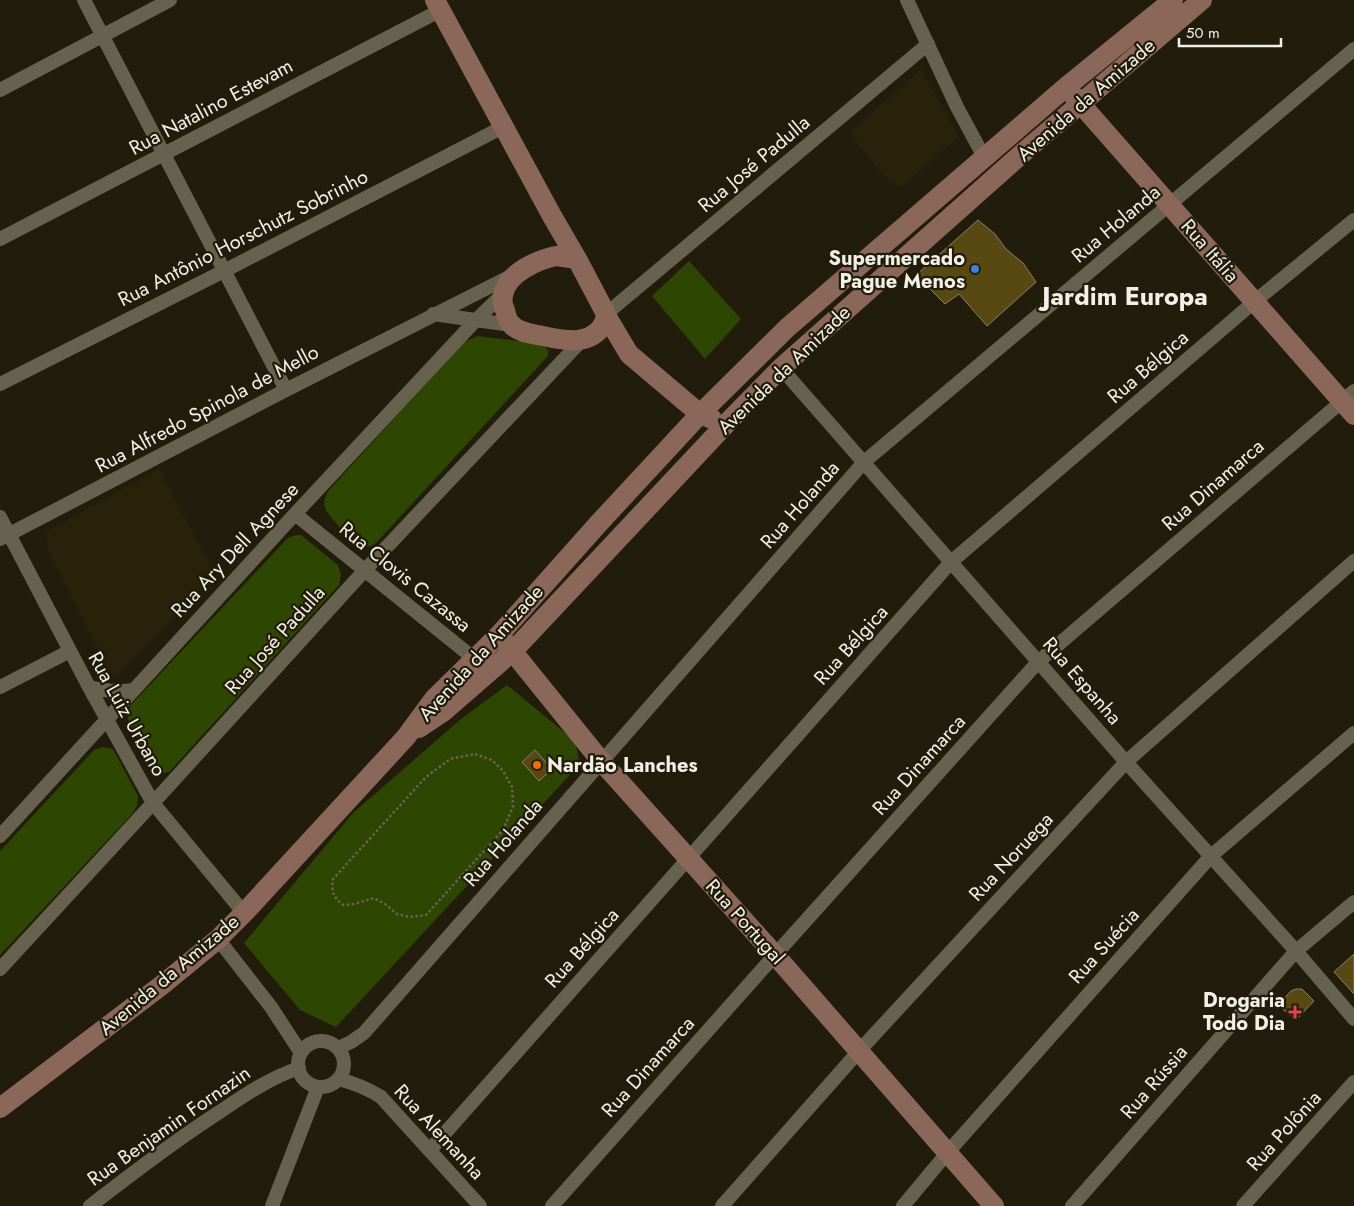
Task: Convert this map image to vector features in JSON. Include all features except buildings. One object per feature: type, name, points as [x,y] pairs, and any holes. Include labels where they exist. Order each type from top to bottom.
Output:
[{"type":"main road","name":"Avenida da Amizade","points":[[0,1108],[162,985],[218,939],[244,914],[406,737],[434,699],[499,635],[700,414],[787,328],[1066,87],[1173,0]]},
{"type":"main road","name":"Avenida da Amizade","points":[[406,737],[443,712],[513,651],[781,368],[1081,103],[1202,0]]},
{"type":"main road","points":[[438,5],[629,354],[700,414],[726,424]]},
{"type":"main road","name":"Rua Itália","points":[[1066,87],[1254,302],[1350,402]]},
{"type":"main road","points":[[543,259],[552,236],[552,216]]},
{"type":"main road","points":[[577,260],[556,256],[543,259],[518,272],[510,281],[502,296],[505,311],[511,325],[528,333],[559,339],[585,339],[629,354]]},
{"type":"main road","points":[[585,339],[598,331],[606,315]]},
{"type":"main road","points":[[781,368],[774,354],[787,328]]},
{"type":"main road","name":"Rua Portugal","points":[[499,635],[601,761],[775,955],[994,1206]]},
{"type":"street","points":[[84,0],[286,390]]},
{"type":"street","points":[[0,90],[170,0]]},
{"type":"street","points":[[907,0],[957,107],[984,157]]},
{"type":"street","name":"Rua Natalino Estevam","points":[[0,239],[164,154],[438,5]]},
{"type":"street","name":"Rua José Padulla","points":[[606,315],[928,44]]},
{"type":"street","name":"Rua Holanda","points":[[338,1048],[364,1033],[864,462],[1354,49]]},
{"type":"street","name":"Rua Antônio Horschutz Sobrinho","points":[[0,384],[224,271],[503,126]]},
{"type":"street","name":"Rua Bélgica","points":[[430,1150],[951,562],[1254,302],[1354,220]]},
{"type":"street","name":"Rua Alfredo Spinola de Mello","points":[[5,537],[433,314],[518,272]]},
{"type":"street","name":"Rua Ary Dell Agnese","points":[[0,836],[295,514],[476,320],[502,296]]},
{"type":"street","points":[[433,314],[511,325]]},
{"type":"street","name":"Rua José Padulla","points":[[0,969],[365,570],[585,339]]},
{"type":"street","name":"Rua Espanha","points":[[781,368],[1354,1019]]},
{"type":"street","name":"Rua Dinamarca","points":[[552,1206],[1038,662],[1350,402]]},
{"type":"street","name":"Rua Clovis Cazassa","points":[[295,514],[489,672]]},
{"type":"street","name":"Rua Luiz Urbano","points":[[0,517],[5,537],[153,803],[244,914]]},
{"type":"street","name":"Rua Noruega","points":[[722,1206],[859,1051],[1126,762],[1354,561]]},
{"type":"street","points":[[0,687],[70,651]]},
{"type":"street","points":[[89,687],[111,692],[134,690]]},
{"type":"street","name":"Rua Suécia","points":[[903,1206],[948,1152],[1211,856],[1354,733]]},
{"type":"street","name":"Rua Rússia","points":[[1072,1206],[1296,951],[1354,902]]},
{"type":"street","points":[[218,939],[287,1029],[301,1054]]},
{"type":"street","points":[[322,1041],[338,1048],[342,1054],[344,1067],[338,1079],[332,1084],[318,1087],[305,1080],[301,1075],[298,1060],[306,1047],[313,1042],[322,1041]]},
{"type":"street","name":"Rua Benjamin Fornazin","points":[[90,1206],[193,1129],[258,1087],[279,1075],[299,1068]]},
{"type":"street","name":"Rua Alemanha","points":[[338,1079],[367,1088],[381,1097],[480,1206]]},
{"type":"street","name":"Rua Polônia","points":[[1243,1206],[1354,1082]]},
{"type":"street","points":[[272,1206],[318,1087]]},
{"type":"path","points":[[475,754],[492,760],[503,771],[512,787],[513,807],[503,830],[426,915],[410,917],[397,914],[374,898],[343,905],[334,897],[333,879],[349,862],[426,777],[450,759],[475,754]]},
{"type":"shaded area","points":[[921,69],[959,136],[901,188],[885,178],[849,133]]},
{"type":"shaded area","points":[[159,469],[216,575],[117,676],[110,673],[48,551],[46,532]]},
{"type":"green space","points":[[689,261],[741,319],[705,359],[652,296]]},
{"type":"green space","points":[[477,336],[542,344],[548,350],[548,356],[377,542],[368,547],[359,546],[340,528],[325,508],[325,499],[329,490],[464,342]]},
{"type":"green space","points":[[296,535],[301,535],[338,565],[341,575],[339,585],[170,771],[158,772],[154,769],[130,726],[128,719],[130,706],[285,541]]},
{"type":"green space","points":[[507,685],[575,741],[580,764],[336,1027],[300,1010],[244,943],[354,812],[461,719]]},
{"type":"green space","points":[[103,747],[113,749],[138,796],[137,806],[132,814],[0,955],[0,851],[94,750]]},
{"type":"place","name":"Supermercado Pague Menos","points":[[975,269]]},
{"type":"place","name":"Nardão Lanches","points":[[537,765]]},
{"type":"place","name":"Drogaria Todo Dia","points":[[1295,1012]]},
{"type":"district","name":"Jardim Europa","points":[[1125,296]]}]
